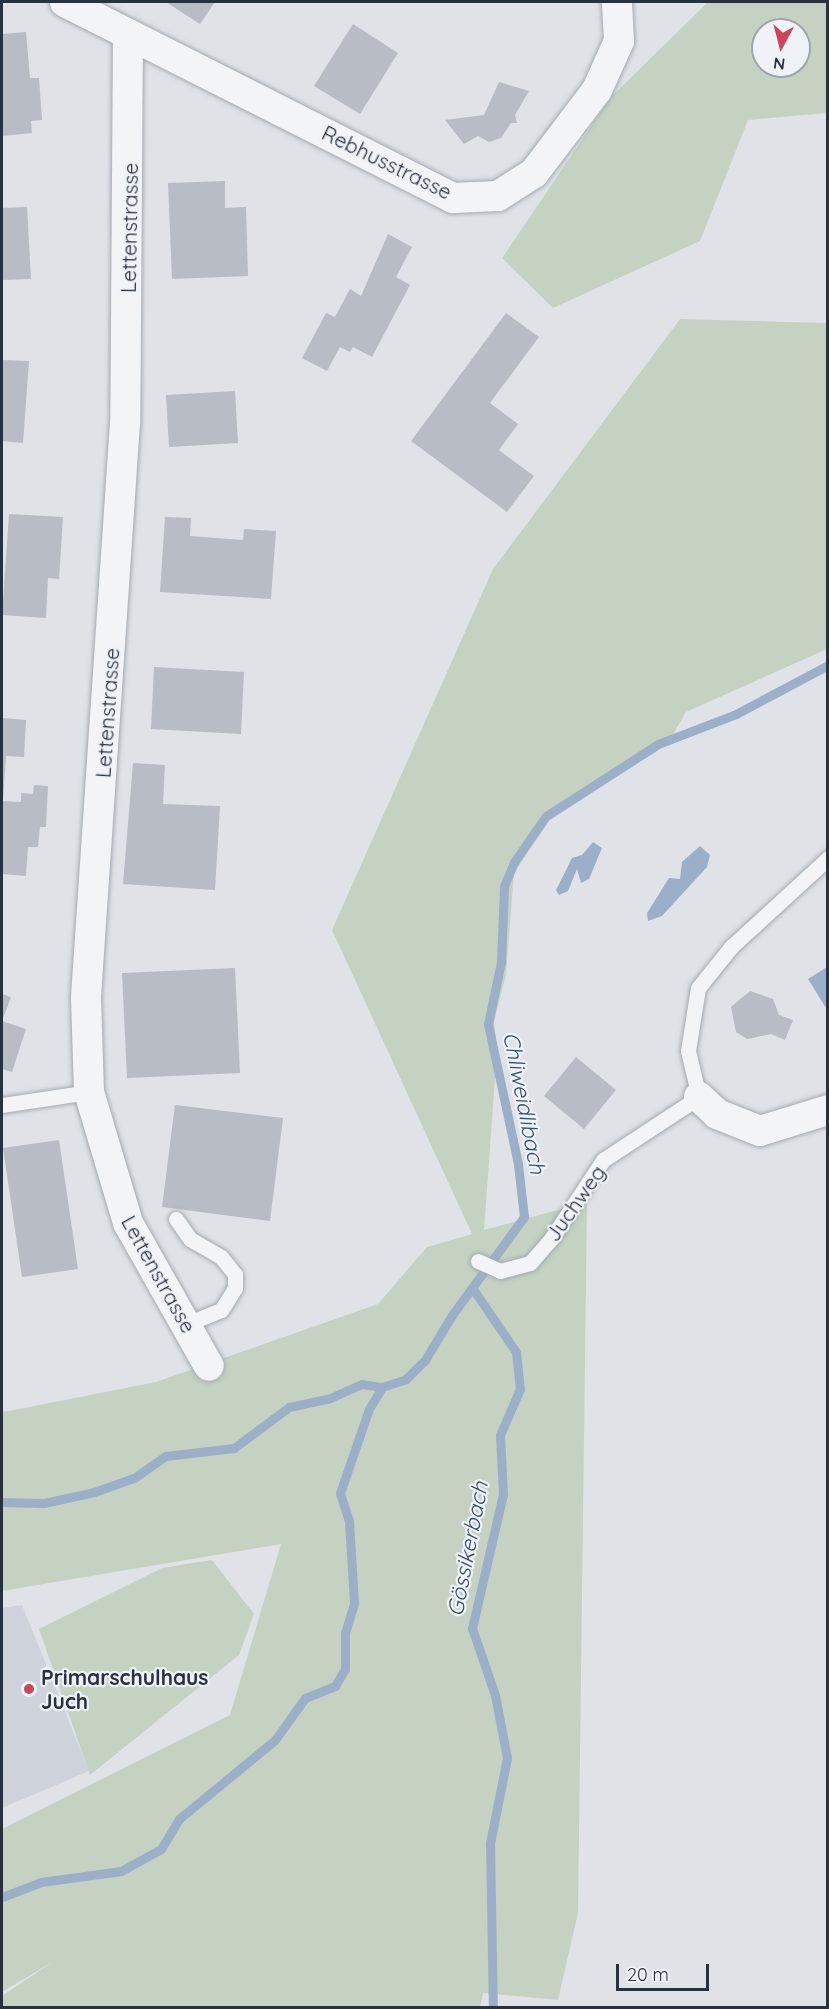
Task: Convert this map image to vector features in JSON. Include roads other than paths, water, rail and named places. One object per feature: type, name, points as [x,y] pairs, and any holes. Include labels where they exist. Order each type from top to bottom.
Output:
[{"type":"street","name":"Rebhusstrasse","points":[[65,2],[453,198],[498,196],[534,173],[597,90],[619,41],[616,2]]},
{"type":"street","name":"Lettenstrasse","points":[[128,34],[125,423],[86,997],[89,1092],[128,1223],[209,1366]]},
{"type":"street","points":[[699,1097],[717,1114],[760,1131],[828,1110]]},
{"type":"lane","points":[[699,1097],[688,1051],[698,988],[731,947],[828,858]]},
{"type":"lane","points":[[2,1105],[89,1092]]},
{"type":"lane","name":"Juchweg","points":[[477,1261],[500,1271],[530,1263],[551,1239],[603,1160],[699,1097]]},
{"type":"lane","points":[[176,1219],[190,1239],[221,1257],[235,1274],[235,1288],[221,1310],[187,1324]]},
{"type":"water","points":[[593,842],[602,848],[589,879],[581,883],[577,869],[568,891],[559,895],[556,890],[572,858],[582,855]]},
{"type":"water","points":[[700,846],[710,855],[707,867],[662,916],[648,921],[647,913],[669,878],[680,879],[682,862]]},
{"type":"water","points":[[827,967],[828,1007],[826,1008],[808,979]]},
{"type":"waterway","name":"Chliweidlibach","points":[[2,1502],[44,1503],[94,1492],[134,1478],[166,1456],[234,1448],[289,1407],[328,1399],[362,1384],[382,1387],[406,1379],[425,1360],[452,1315],[524,1217],[518,1164],[488,1024],[501,962],[504,886],[514,862],[546,816],[658,744],[736,714],[828,665]]},
{"type":"waterway","name":"Gössikerbach","points":[[473,1289],[516,1352],[520,1389],[500,1435],[503,1494],[472,1628],[495,1695],[507,1758],[490,1843],[493,2008]]},
{"type":"waterway","points":[[2,1897],[41,1882],[121,1871],[161,1849],[179,1819],[275,1740],[305,1698],[335,1686],[345,1669],[345,1633],[354,1603],[349,1521],[340,1493],[369,1409],[382,1387]]},
{"type":"place","name":"Primarschulhaus Juch","points":[[29,1689]]}]
